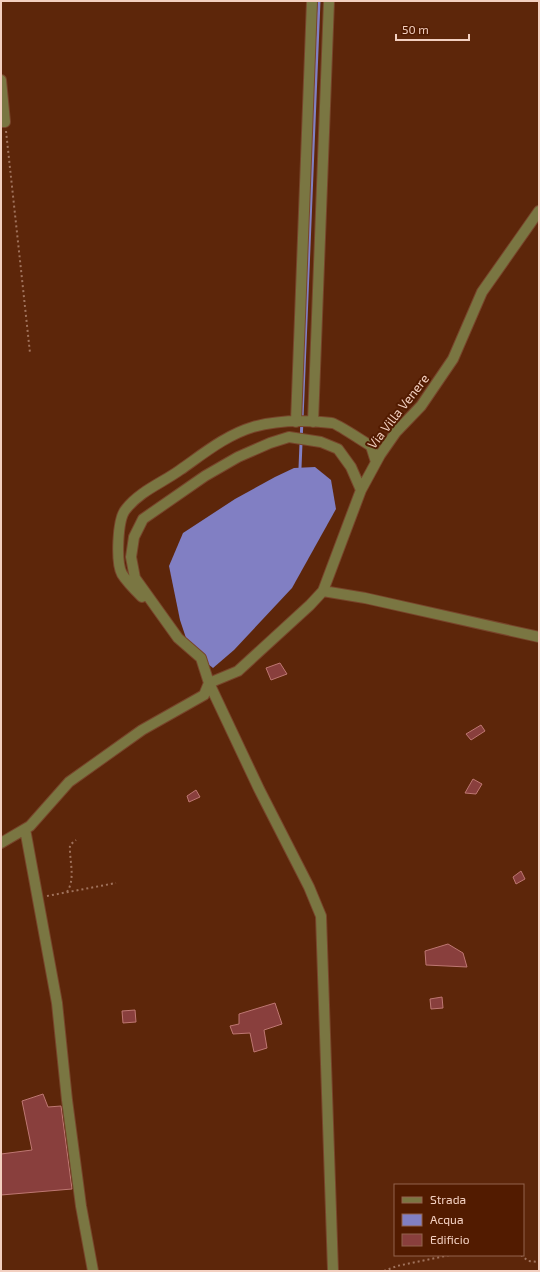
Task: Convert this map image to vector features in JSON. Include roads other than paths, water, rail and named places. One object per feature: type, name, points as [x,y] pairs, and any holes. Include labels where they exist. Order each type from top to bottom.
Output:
[{"type":"street","points":[[304,422],[312,1]]},
{"type":"street","points":[[304,422],[329,1]]},
{"type":"street","points":[[1,80],[3,122]]},
{"type":"street","name":"Via Villa Venere","points":[[209,683],[238,671],[310,605],[323,591],[361,490],[376,462],[396,432],[421,406],[453,359],[482,292],[539,211]]},
{"type":"street","points":[[163,619],[122,574],[119,550],[119,530],[125,510],[145,491],[179,471],[202,453],[236,435],[265,424],[304,422],[334,423],[371,446],[376,462]]},
{"type":"street","points":[[333,1271],[321,916],[309,886],[259,789],[209,683],[201,658],[178,638],[163,619],[135,578],[131,557],[134,537],[142,520],[199,480],[238,456],[289,437],[321,442],[338,449],[351,467],[361,490]]},
{"type":"street","points":[[323,591],[365,598],[539,637]]},
{"type":"street","points":[[1,843],[25,829],[69,782],[142,730],[204,695],[209,683]]},
{"type":"street","points":[[25,829],[57,1003],[81,1206],[93,1271]]},
{"type":"water","points":[[315,467],[331,480],[336,509],[292,588],[234,650],[213,668],[190,650],[180,620],[169,566],[183,533],[235,499],[275,477],[294,468]]},
{"type":"waterway","points":[[300,468],[319,1]]}]
